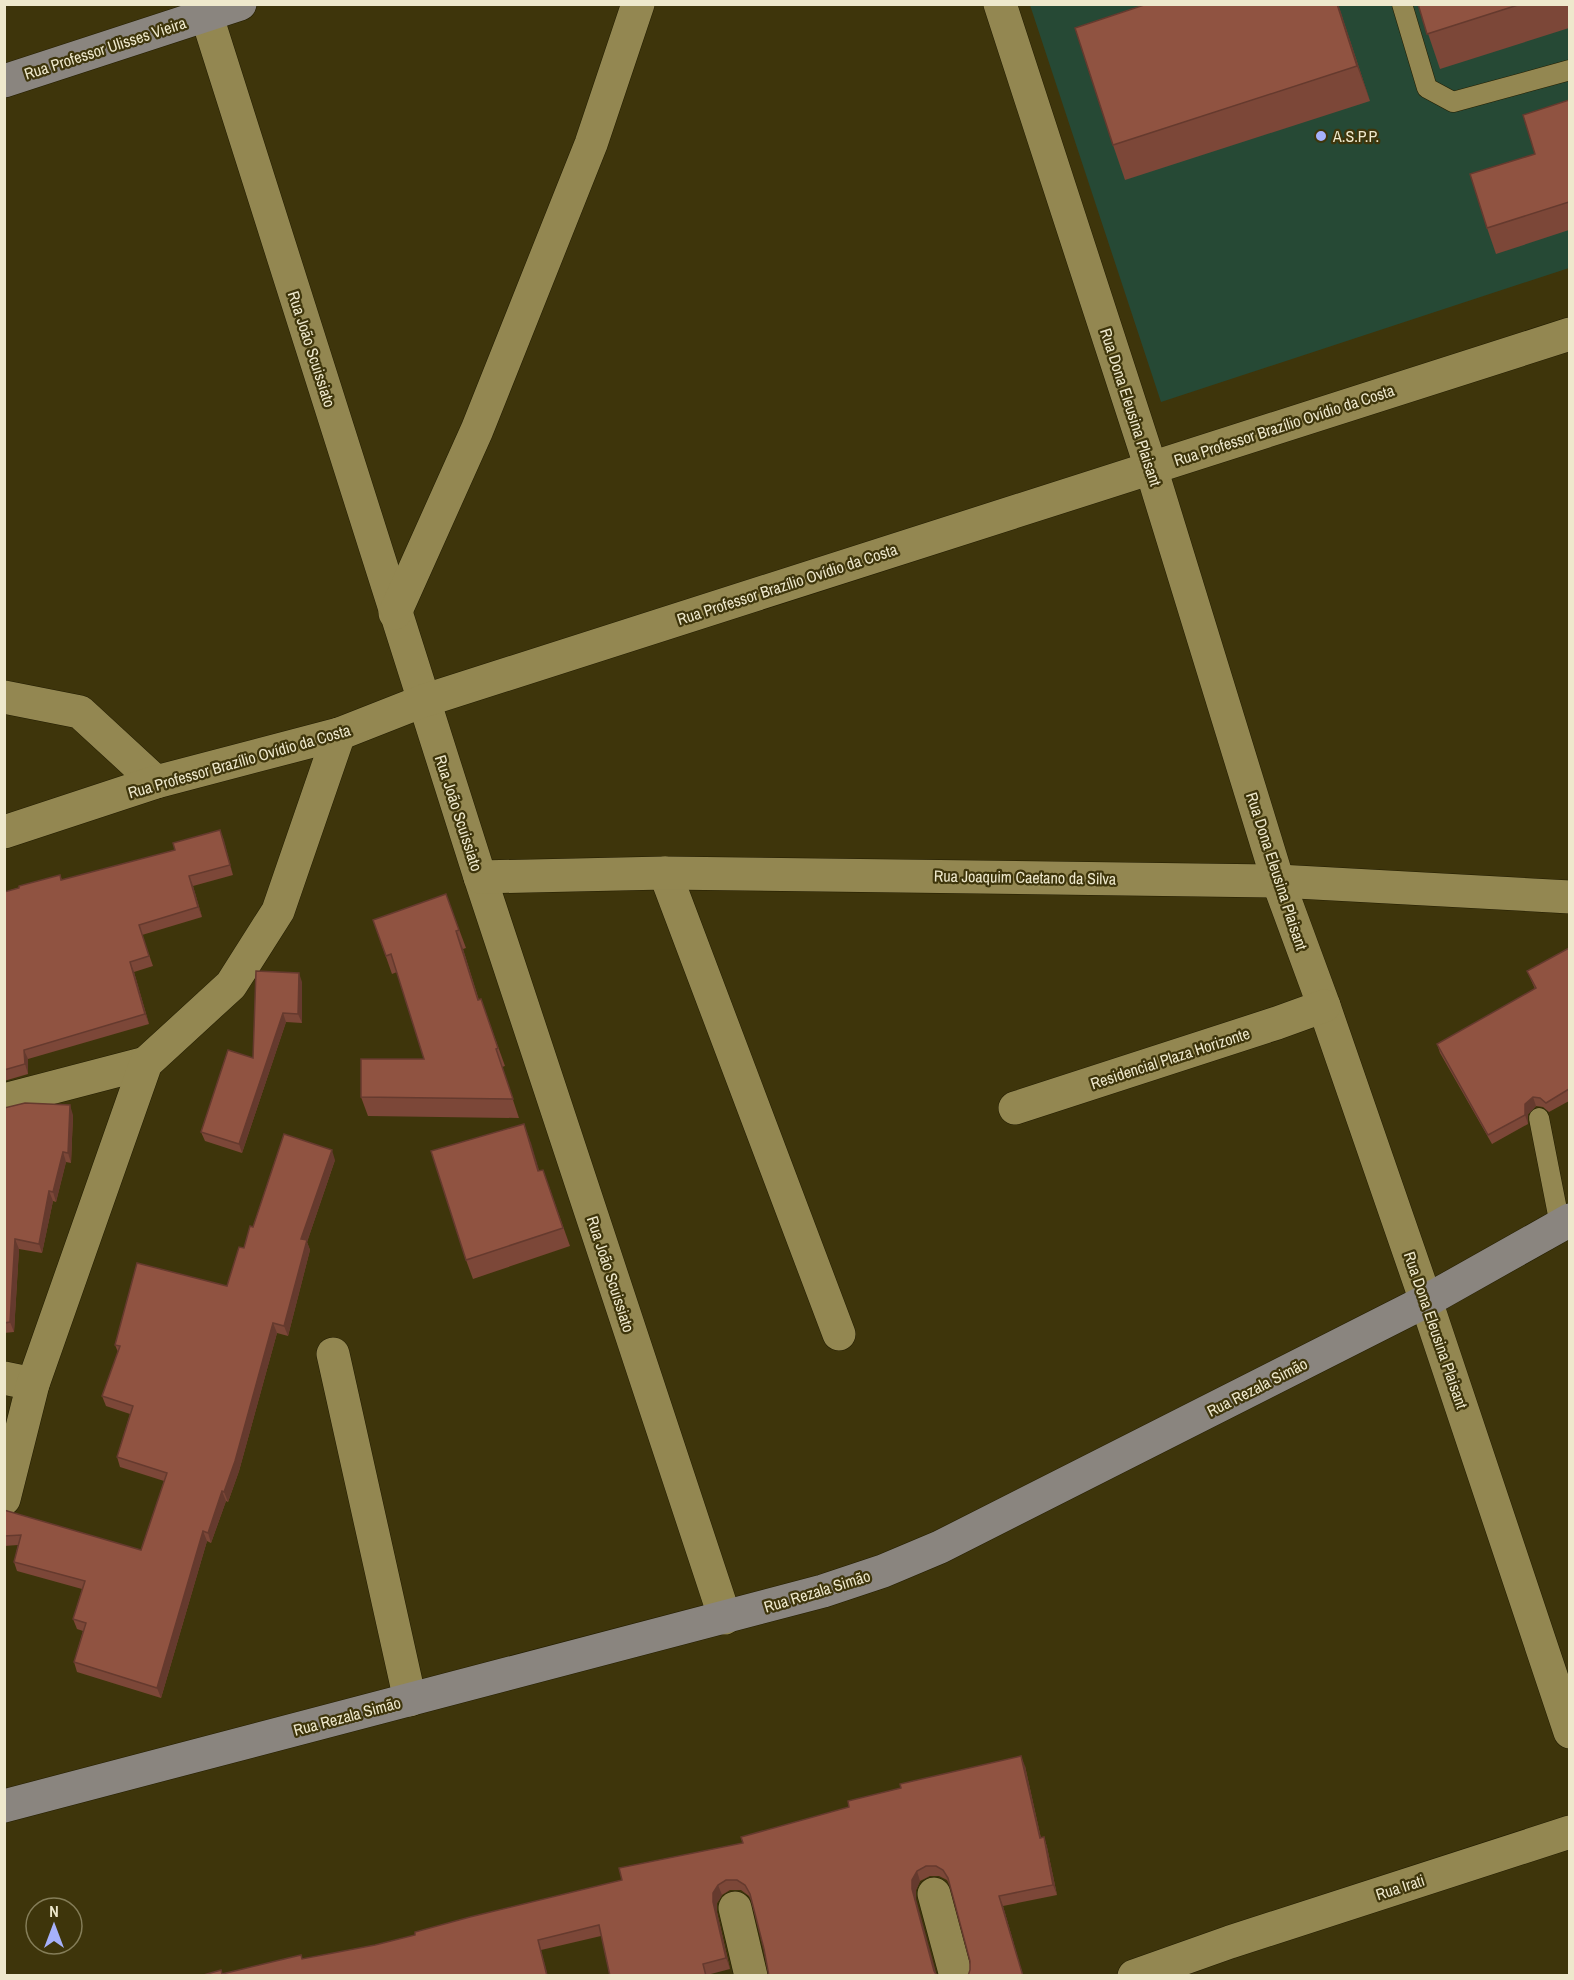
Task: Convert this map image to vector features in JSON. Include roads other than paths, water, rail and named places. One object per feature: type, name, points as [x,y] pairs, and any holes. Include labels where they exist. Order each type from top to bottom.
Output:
[{"type":"main road","name":"Rua Professor Ulisses Vieira","points":[[4,81],[205,10],[240,4]]},
{"type":"main road","name":"Rua Rezala Simão","points":[[4,1806],[823,1592],[884,1571],[940,1547],[1426,1301],[1565,1223]]},
{"type":"street","points":[[395,613],[477,430],[587,155],[638,4]]},
{"type":"street","name":"Rua Dona Eleusina Plaisant","points":[[1000,4],[1151,468],[1278,881],[1324,1006],[1426,1301],[1569,1732]]},
{"type":"street","name":"Rua João Scuissiato","points":[[205,10],[423,701],[725,1618]]},
{"type":"street","name":"Rua Professor Brazílio Ovídio da Costa","points":[[4,832],[156,782],[339,734],[423,701],[1569,334]]},
{"type":"street","points":[[4,697],[80,712],[156,782]]},
{"type":"street","points":[[4,1498],[19,1381],[146,1063],[231,985],[278,911],[339,734]]},
{"type":"street","points":[[665,873],[839,1334]]},
{"type":"street","name":"Rua Joaquim Caetano da Silva","points":[[480,877],[665,873],[1278,881],[1569,897]]},
{"type":"street","name":"Residencial Plaza Horizonte","points":[[1015,1108],[1324,1006]]},
{"type":"street","points":[[4,1100],[146,1063]]},
{"type":"street","points":[[333,1354],[410,1700]]},
{"type":"street","name":"Rua Irati","points":[[1134,1976],[1230,1942],[1569,1832]]},
{"type":"street","points":[[934,1894],[956,1976]]},
{"type":"street","points":[[735,1908],[751,1976]]},
{"type":"lane","points":[[1402,4],[1427,88],[1453,102],[1569,70]]},
{"type":"lane","points":[[1539,1118],[1565,1223]]},
{"type":"place","name":"A.S.P.P.","points":[[1321,136]]}]
